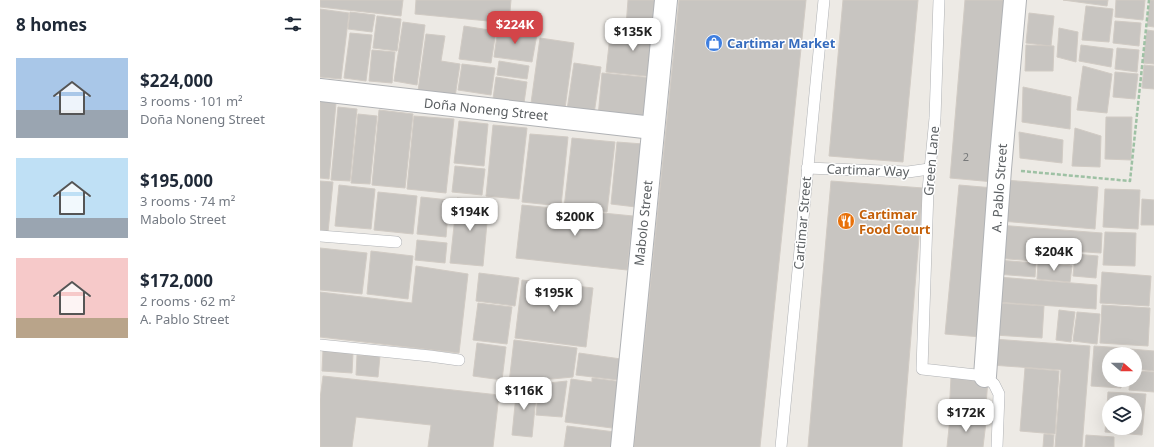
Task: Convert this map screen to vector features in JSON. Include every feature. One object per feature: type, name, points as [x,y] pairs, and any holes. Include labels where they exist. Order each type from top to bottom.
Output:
[{"type":"street","name":"Mabolo Street","points":[[622,447],[666,0]]},
{"type":"street","name":"A. Pablo Street","points":[[985,376],[1000,169],[1015,0]]},
{"type":"street","name":"Doña Noneng Street","points":[[320,90],[653,128]]},
{"type":"lane","name":"Cartimar Street","points":[[781,447],[824,0]]},
{"type":"lane","name":"Green Lane","points":[[938,0],[935,118],[929,169],[922,369],[985,376]]},
{"type":"lane","name":"Cartimar Way","points":[[807,168],[908,172],[929,169]]},
{"type":"lane","points":[[320,236],[396,242]]},
{"type":"lane","points":[[320,345],[459,360]]},
{"type":"lane","points":[[985,376],[994,384],[999,394],[997,447]]},
{"type":"path","points":[[1000,169],[1130,181],[1149,0]]},
{"type":"building","points":[[320,0],[403,0],[401,16],[320,7]]},
{"type":"building","points":[[416,0],[511,0],[509,23],[415,14]]},
{"type":"building","points":[[628,0],[664,0],[661,30],[626,26]]},
{"type":"building","points":[[679,0],[806,0],[760,447],[634,447]]},
{"type":"building","points":[[843,0],[918,0],[903,162],[829,156]]},
{"type":"building","points":[[965,0],[1010,0],[994,182],[950,178]]},
{"type":"building","points":[[1063,0],[1108,0],[1107,6]]},
{"type":"building","points":[[1116,0],[1145,0],[1143,20],[1115,17]]},
{"type":"building","points":[[1150,0],[1154,0],[1154,27],[1147,26]]},
{"type":"building","points":[[1086,6],[1113,9],[1109,42],[1082,40]]},
{"type":"building","points":[[320,9],[349,13],[341,79],[320,77]]},
{"type":"building","points":[[350,12],[375,15],[372,32],[348,29]]},
{"type":"building","points":[[1029,13],[1054,16],[1051,46],[1026,43]]},
{"type":"building","points":[[377,16],[401,19],[397,51],[373,48]]},
{"type":"building","points":[[1115,21],[1141,23],[1139,46],[1113,43]]},
{"type":"building","points":[[403,22],[425,25],[417,85],[394,81]]},
{"type":"building","points":[[464,26],[496,31],[491,63],[459,59]]},
{"type":"building","points":[[611,27],[660,31],[655,77],[606,72]]},
{"type":"building","points":[[498,28],[537,34],[532,62],[494,57]]},
{"type":"building","points":[[1059,28],[1078,32],[1076,62],[1057,57]]},
{"type":"building","points":[[1147,30],[1154,31],[1154,64],[1143,63]]},
{"type":"building","points":[[350,33],[372,35],[366,81],[344,78]]},
{"type":"building","points":[[426,34],[445,36],[441,61],[460,64],[455,97],[418,91]]},
{"type":"building","points":[[540,38],[574,43],[565,108],[531,103]]},
{"type":"building","points":[[1026,45],[1054,46],[1053,71],[1025,71]]},
{"type":"building","points":[[1081,45],[1113,49],[1111,67],[1079,61]]},
{"type":"building","points":[[1117,48],[1139,50],[1137,72],[1115,69]]},
{"type":"building","points":[[372,50],[395,52],[392,83],[369,81]]},
{"type":"building","points":[[499,61],[529,66],[527,79],[497,75]]},
{"type":"building","points":[[574,63],[601,67],[594,114],[567,110]]},
{"type":"building","points":[[462,64],[495,68],[491,95],[458,90]]},
{"type":"building","points":[[1144,65],[1154,66],[1154,89],[1142,88]]},
{"type":"building","points":[[1083,66],[1112,74],[1107,113],[1077,110]]},
{"type":"building","points":[[1115,72],[1138,74],[1135,99],[1113,97]]},
{"type":"building","points":[[602,73],[653,78],[649,122],[598,117]]},
{"type":"building","points":[[496,77],[527,82],[524,103],[493,99]]},
{"type":"building","points":[[1023,87],[1071,97],[1070,129],[1022,122]]},
{"type":"building","points":[[320,101],[336,103],[329,179],[320,178]]},
{"type":"building","points":[[338,107],[357,109],[350,181],[331,180]]},
{"type":"building","points":[[379,110],[413,114],[405,188],[372,185]]},
{"type":"building","points":[[358,114],[377,116],[370,184],[351,183]]},
{"type":"building","points":[[414,116],[454,119],[446,193],[407,189]]},
{"type":"building","points":[[1106,117],[1132,117],[1131,160],[1105,159]]},
{"type":"building","points":[[459,121],[488,124],[484,166],[454,163]]},
{"type":"building","points":[[493,125],[527,128],[519,199],[486,196]]},
{"type":"building","points":[[1075,128],[1101,136],[1100,167],[1072,166]]},
{"type":"building","points":[[1019,132],[1063,140],[1062,163],[1020,158]]},
{"type":"building","points":[[530,134],[568,137],[561,206],[522,202]]},
{"type":"building","points":[[572,138],[615,142],[607,212],[564,208]]},
{"type":"building","points":[[617,142],[643,144],[636,207],[611,204]]},
{"type":"building","points":[[455,166],[485,169],[482,195],[452,192]]},
{"type":"building","points":[[1004,180],[1098,187],[1095,229],[1001,221]]},
{"type":"building","points":[[320,181],[333,182],[328,232],[320,232]]},
{"type":"building","points":[[831,181],[923,188],[902,447],[808,447]]},
{"type":"building","points":[[339,185],[375,189],[371,229],[335,226]]},
{"type":"building","points":[[959,185],[994,188],[981,337],[945,334]]},
{"type":"building","points":[[1105,189],[1140,190],[1138,229],[1103,227]]},
{"type":"building","points":[[378,192],[417,196],[413,234],[374,230]]},
{"type":"building","points":[[421,197],[449,200],[446,237],[417,234]]},
{"type":"building","points":[[457,198],[489,201],[483,266],[450,263]]},
{"type":"building","points":[[1142,199],[1154,200],[1154,225],[1141,225]]},
{"type":"building","points":[[522,205],[633,216],[627,270],[516,258]]},
{"type":"building","points":[[998,225],[1102,233],[1101,253],[1071,251],[1070,264],[996,258]]},
{"type":"building","points":[[1105,232],[1136,233],[1135,266],[1103,265]]},
{"type":"building","points":[[417,240],[447,243],[445,263],[415,260]]},
{"type":"building","points":[[320,248],[367,253],[362,294],[320,290]]},
{"type":"building","points":[[371,251],[413,256],[408,299],[367,294]]},
{"type":"building","points":[[1075,254],[1098,256],[1096,278],[1073,276]]},
{"type":"building","points":[[997,260],[1036,263],[1035,277],[996,274]]},
{"type":"building","points":[[1038,263],[1072,266],[1070,282],[1037,279]]},
{"type":"building","points":[[416,266],[468,274],[459,353],[320,337],[320,292],[412,303]]},
{"type":"building","points":[[1102,272],[1151,276],[1149,306],[1100,303]]},
{"type":"building","points":[[479,273],[519,278],[515,306],[476,301]]},
{"type":"building","points":[[998,277],[1097,285],[1096,309],[996,302]]},
{"type":"building","points":[[522,280],[593,288],[586,347],[515,338]]},
{"type":"building","points":[[478,303],[512,307],[507,344],[473,340]]},
{"type":"building","points":[[997,303],[1044,306],[1042,338],[994,335]]},
{"type":"building","points":[[1102,305],[1150,308],[1148,346],[1100,343]]},
{"type":"building","points":[[1059,310],[1075,312],[1071,342],[1056,340]]},
{"type":"building","points":[[1077,312],[1100,314],[1097,344],[1073,341]]},
{"type":"building","points":[[993,339],[1090,346],[1082,447],[1055,447],[1061,370],[991,365]]},
{"type":"building","points":[[514,340],[577,348],[573,377],[509,383]]},
{"type":"building","points":[[477,343],[506,347],[502,380],[473,376]]},
{"type":"building","points":[[1094,346],[1109,347],[1102,347],[1102,387],[1091,386]]},
{"type":"building","points":[[323,350],[353,353],[352,373],[322,371]]},
{"type":"building","points":[[1142,350],[1154,351],[1154,371],[1142,370]]},
{"type":"building","points":[[579,353],[621,359],[618,380],[576,375]]},
{"type":"building","points":[[357,355],[380,356],[378,377],[356,375]]},
{"type":"building","points":[[1025,368],[1059,371],[1055,434],[1020,431]]},
{"type":"building","points":[[1142,371],[1154,372],[1154,392],[1129,390],[1129,387],[1142,387]]},
{"type":"building","points":[[323,376],[499,395],[493,447],[428,447],[431,425],[356,417],[352,447],[320,447],[320,399]]},
{"type":"building","points":[[951,377],[988,379],[985,418],[949,415]]},
{"type":"building","points":[[592,378],[623,382],[620,407],[615,406],[612,428],[565,422],[571,379],[592,382]]},
{"type":"building","points":[[567,381],[562,417],[536,415],[539,384]]},
{"type":"building","points":[[517,385],[537,387],[532,437],[512,435]]},
{"type":"building","points":[[1108,392],[1146,394],[1142,435],[1142,395],[1108,395]]},
{"type":"building","points":[[950,418],[986,422],[983,447],[947,447]]},
{"type":"building","points":[[567,426],[615,432],[613,447],[564,447]]},
{"type":"building","points":[[1044,434],[1054,435],[1053,447],[1043,447]]},
{"type":"building","points":[[1086,435],[1114,437],[1114,447],[1085,447]]},
{"type":"place","name":"Cartimar Market","points":[[714,43]]},
{"type":"place","name":"Cartimar Food Court","points":[[846,221]]}]
